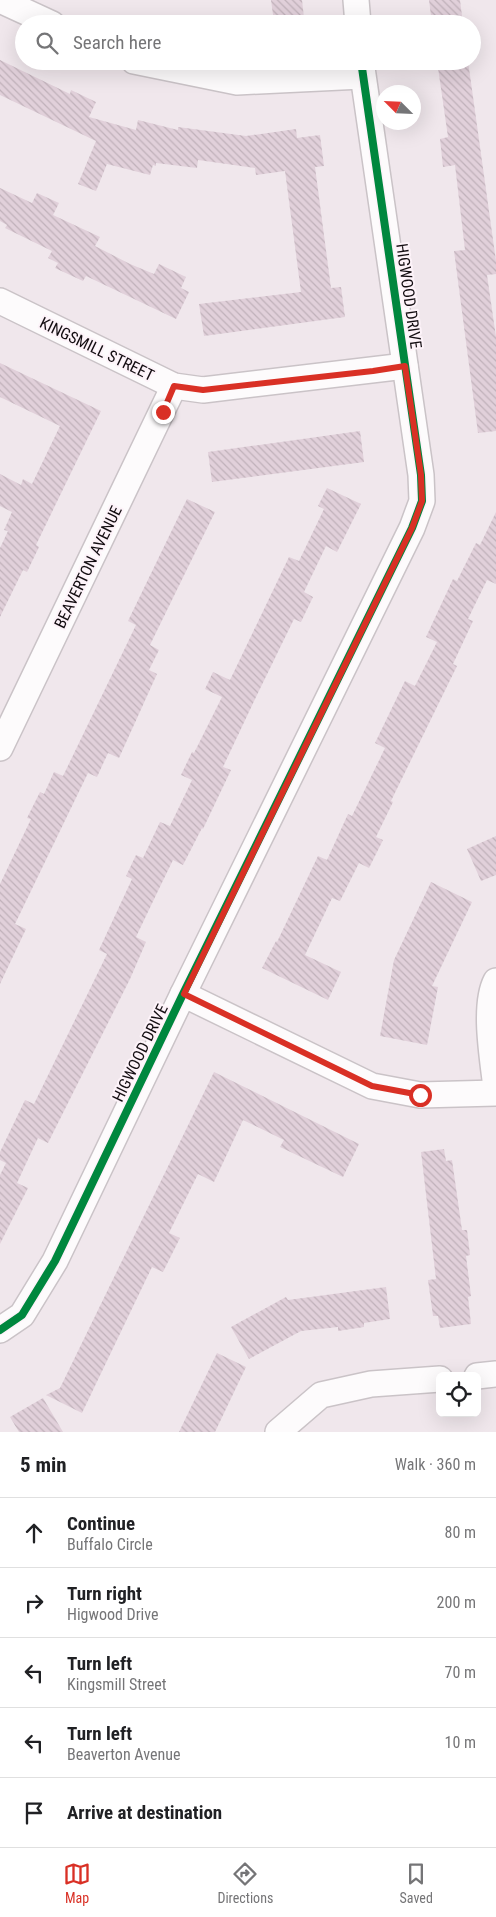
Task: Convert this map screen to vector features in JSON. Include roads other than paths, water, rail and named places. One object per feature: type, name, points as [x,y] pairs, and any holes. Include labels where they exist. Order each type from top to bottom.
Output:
[{"type":"street","points":[[0,0],[32,15]]},
{"type":"street","points":[[356,0],[357,15]]},
{"type":"street","points":[[178,70],[237,82],[352,70]]},
{"type":"street","name":"HIGWOOD DRIVE","points":[[0,1330],[22,1314],[55,1261],[412,528],[422,501],[421,475],[362,70]]},
{"type":"street","name":"KINGSMILL STREET","points":[[0,301],[174,386],[203,390],[405,366]]},
{"type":"street","name":"BEAVERTON AVENUE","points":[[0,748],[174,386]]},
{"type":"street","points":[[496,981],[493,987],[489,1019],[496,1088]]},
{"type":"street","points":[[184,994],[372,1086],[420,1095],[496,1093]]},
{"type":"street","points":[[481,1376],[496,1374]]},
{"type":"street","points":[[278,1432],[321,1395],[371,1384],[436,1379]]}]
